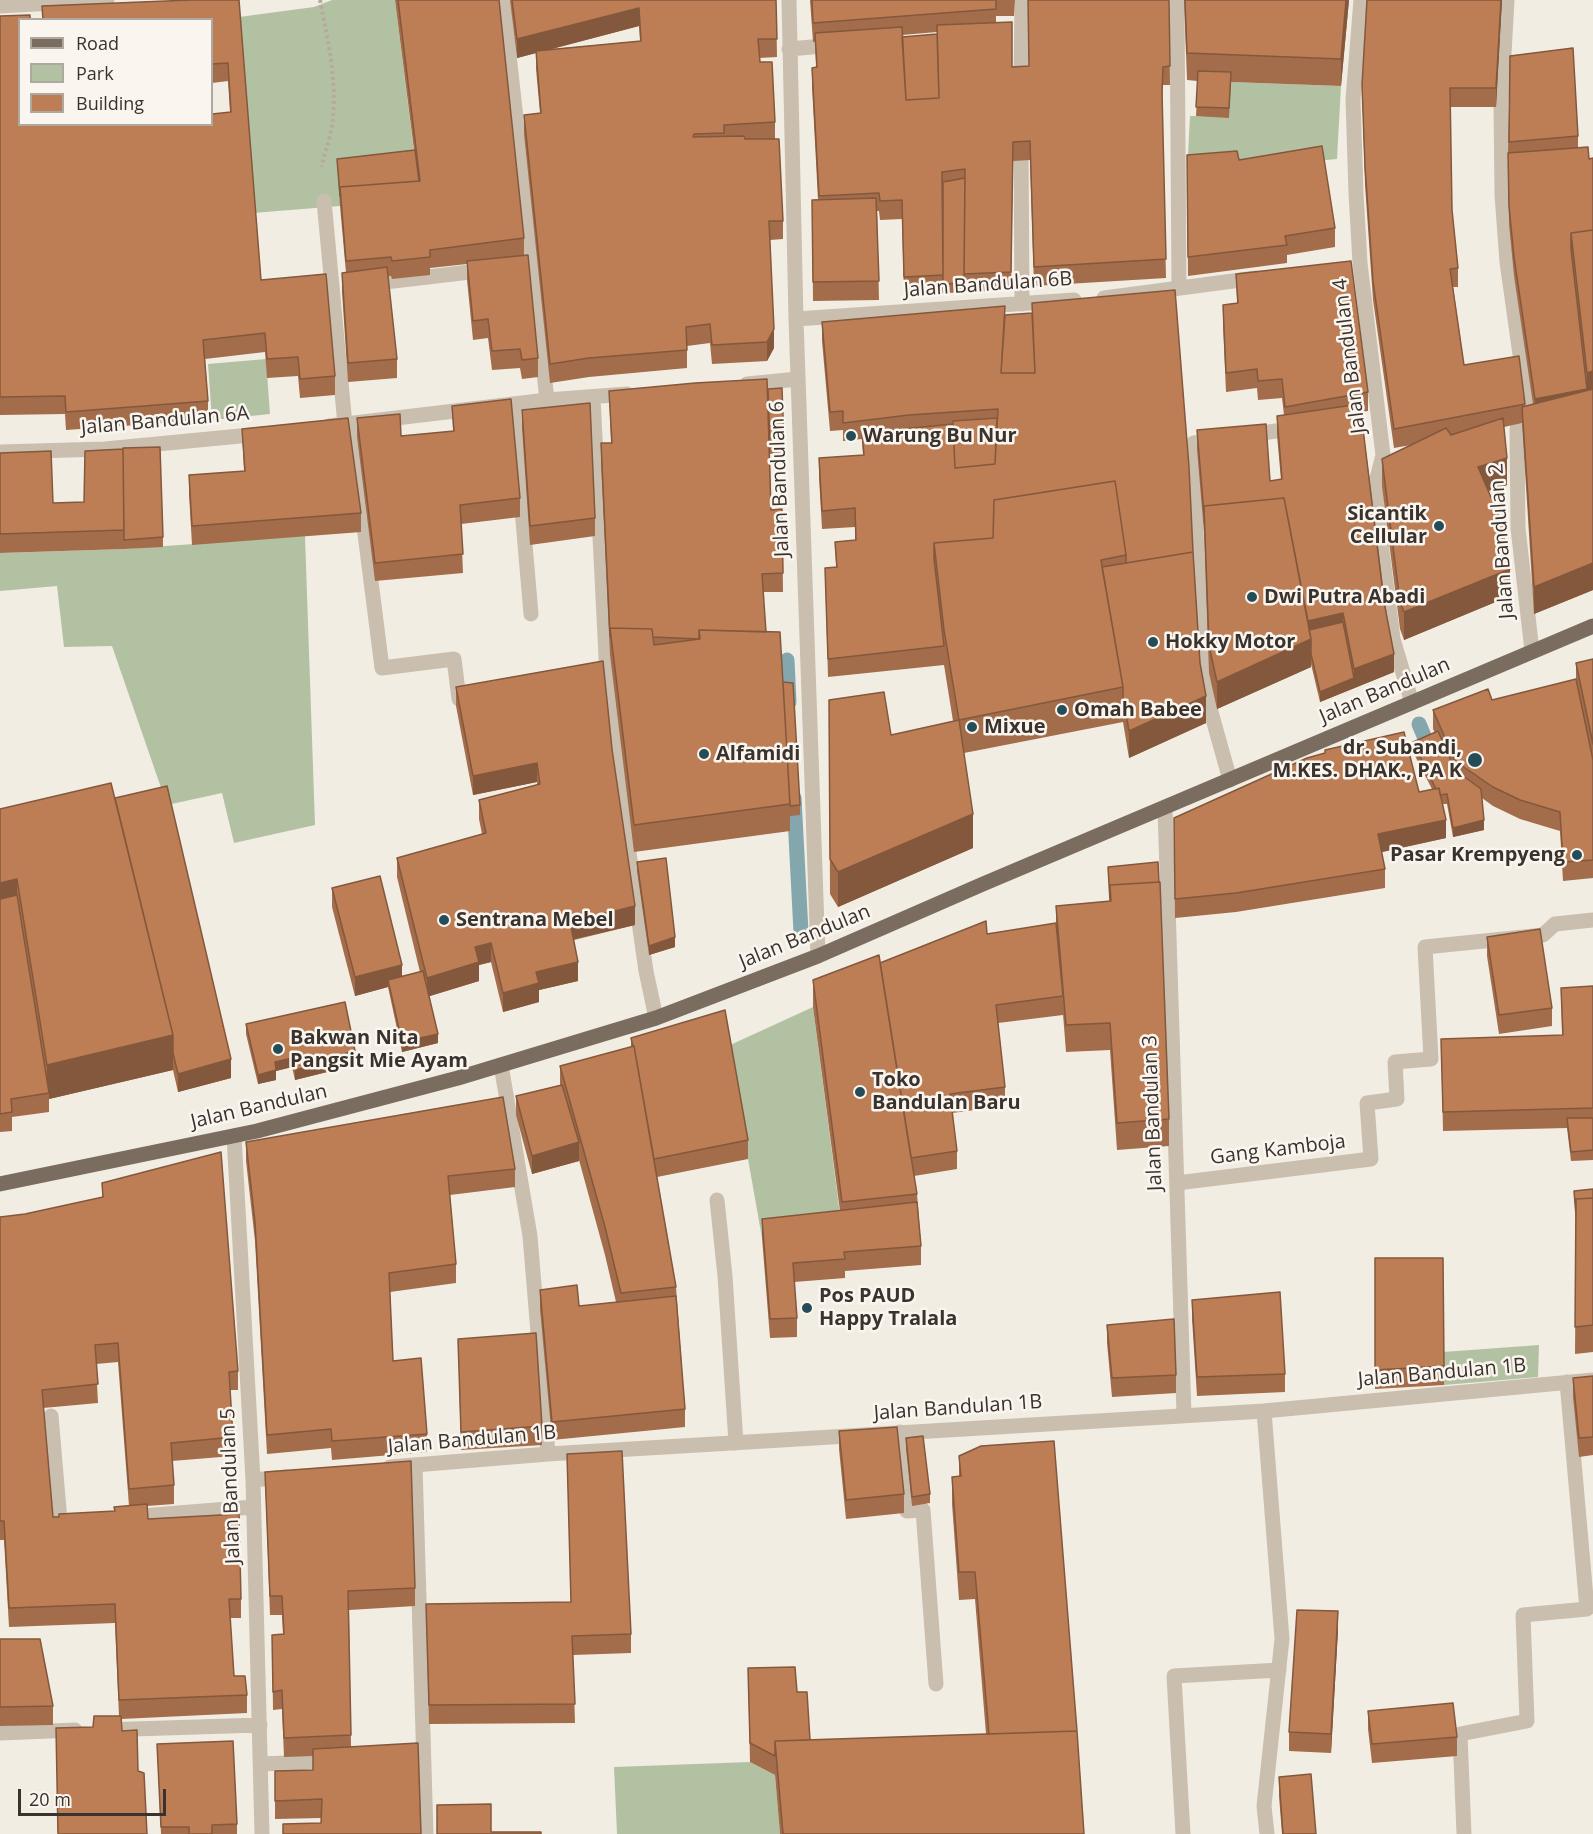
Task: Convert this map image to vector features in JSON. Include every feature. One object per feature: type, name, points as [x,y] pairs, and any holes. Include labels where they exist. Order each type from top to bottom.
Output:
[{"type":"main road","name":"Jalan Bandulan","points":[[0,1184],[256,1131],[501,1065],[656,1018],[818,956],[1593,626]]},
{"type":"street","points":[[0,6],[107,0]]},
{"type":"street","points":[[504,0],[526,266],[547,400]]},
{"type":"street","name":"Jalan Bandulan 6","points":[[789,0],[796,319],[818,956]]},
{"type":"street","points":[[1021,107],[1016,35],[1022,0]]},
{"type":"street","points":[[1177,0],[1179,288]]},
{"type":"street","name":"Jalan Bandulan 4","points":[[1361,0],[1353,99],[1355,263],[1372,418],[1389,454],[1375,486],[1393,639],[1412,703]]},
{"type":"street","name":"Jalan Bandulan 2","points":[[1507,0],[1501,107],[1507,167],[1507,262],[1523,427],[1518,528],[1532,651]]},
{"type":"street","points":[[789,49],[850,44]]},
{"type":"street","points":[[1021,128],[1022,303]]},
{"type":"street","points":[[324,201],[344,287],[348,424],[382,668],[454,659],[459,699],[482,695]]},
{"type":"street","points":[[344,287],[497,269]]},
{"type":"street","name":"Jalan Bandulan 6B","points":[[796,319],[1099,298],[1273,275]]},
{"type":"street","points":[[727,385],[798,379]]},
{"type":"street","points":[[311,429],[547,400],[638,393]]},
{"type":"street","points":[[593,397],[602,677],[646,971],[656,1018]]},
{"type":"street","points":[[513,405],[531,614]]},
{"type":"street","points":[[1230,780],[1205,687],[1192,449],[1194,443],[1311,427]]},
{"type":"street","name":"Jalan Bandulan 6A","points":[[0,452],[105,449],[277,432]]},
{"type":"street","name":"Jalan Bandulan 3","points":[[1165,808],[1184,1415]]},
{"type":"street","name":"Gang Kamboja","points":[[1177,1184],[1371,1159],[1368,1103],[1397,1099],[1395,1062],[1431,1059],[1425,947],[1543,935],[1555,924],[1593,920]]},
{"type":"street","points":[[501,1065],[530,1236],[548,1454]]},
{"type":"street","name":"Jalan Bandulan 5","points":[[234,1136],[253,1480],[262,1834]]},
{"type":"street","points":[[717,1200],[736,1443]]},
{"type":"street","name":"Jalan Bandulan 1B","points":[[380,1468],[548,1454],[1264,1410],[1593,1380]]},
{"type":"street","points":[[1464,1834],[1460,1734],[1527,1721],[1523,1615],[1587,1609],[1567,1382]]},
{"type":"street","points":[[1264,1410],[1282,1639],[1264,1806],[1267,1834]]},
{"type":"street","points":[[51,1416],[60,1521],[63,1523],[86,1521]]},
{"type":"street","points":[[900,1432],[907,1511],[923,1510],[936,1684]]},
{"type":"street","points":[[415,1465],[418,1757],[426,1834]]},
{"type":"street","points":[[253,1480],[299,1476]]},
{"type":"street","points":[[110,1519],[253,1507]]},
{"type":"street","points":[[1183,1834],[1174,1676],[1278,1670]]},
{"type":"street","points":[[0,1732],[260,1725]]},
{"type":"street","points":[[261,1764],[342,1760]]},
{"type":"path","points":[[320,0],[334,82],[332,127],[324,153],[321,180],[324,201]]},
{"type":"green space","points":[[332,0],[395,0],[415,160],[340,206],[253,213],[239,17],[314,7]]},
{"type":"green space","points":[[1231,82],[1341,86],[1337,159],[1187,173],[1190,116],[1196,116]]},
{"type":"green space","points":[[266,359],[270,414],[212,420],[208,364]]},
{"type":"green space","points":[[305,536],[315,825],[234,843],[222,793],[167,805],[112,646],[64,647],[57,586],[0,591],[0,553],[124,549]]},
{"type":"green space","points":[[813,1007],[842,1230],[762,1238],[728,1046]]},
{"type":"green space","points":[[1539,1345],[1538,1377],[1444,1385],[1443,1352]]},
{"type":"green space","points":[[750,1762],[775,1775],[780,1834],[617,1834],[614,1767]]},
{"type":"building","points":[[239,0],[261,280],[326,274],[335,376],[300,379],[298,357],[267,359],[265,333],[203,340],[208,401],[66,412],[65,396],[0,397],[0,16],[30,15],[30,18],[18,18],[18,126],[213,126],[213,114],[231,112],[228,63],[213,64],[213,18],[43,18],[42,6]]},
{"type":"building","points":[[398,0],[499,0],[524,238],[430,250],[430,257],[392,261],[391,257],[346,261],[340,187],[420,181]]},
{"type":"building","points":[[512,0],[776,0],[777,39],[758,39],[760,62],[772,62],[775,122],[724,125],[724,133],[694,134],[693,137],[744,136],[745,139],[779,139],[783,221],[769,221],[774,329],[767,342],[712,345],[710,324],[686,327],[687,350],[589,358],[550,364],[524,115],[541,113],[536,51],[641,41],[639,8],[517,39]]},
{"type":"building","points":[[812,0],[996,0],[996,9],[813,23]]},
{"type":"building","points":[[1028,0],[1169,0],[1170,66],[1163,67],[1162,92],[1166,259],[1034,267],[1030,141],[1013,142],[1011,272],[964,274],[965,169],[942,172],[943,275],[904,277],[902,200],[880,201],[879,193],[819,196],[812,68],[817,67],[815,33],[902,27],[906,100],[939,98],[937,25],[1012,22],[1012,67],[1029,66]]},
{"type":"building","points":[[1185,0],[1346,0],[1341,59],[1187,53]]},
{"type":"building","points":[[1367,0],[1501,0],[1496,88],[1450,88],[1452,210],[1458,268],[1450,269],[1464,365],[1519,356],[1525,404],[1394,429],[1373,281],[1365,166],[1362,85]]},
{"type":"building","points":[[937,34],[939,98],[906,100],[902,37]]},
{"type":"building","points":[[1573,48],[1578,136],[1509,142],[1510,56]]},
{"type":"building","points":[[1198,71],[1231,72],[1229,108],[1196,107]]},
{"type":"building","points":[[1322,146],[1335,228],[1285,236],[1287,245],[1188,257],[1187,155],[1237,151],[1239,160]]},
{"type":"building","points":[[1588,147],[1589,159],[1593,158],[1593,230],[1571,233],[1587,389],[1535,399],[1514,257],[1509,206],[1508,153]]},
{"type":"building","points":[[415,150],[419,181],[340,187],[340,196],[337,159]]},
{"type":"building","points":[[965,178],[964,283],[943,284],[943,182]]},
{"type":"building","points":[[876,198],[879,281],[813,282],[812,200]]},
{"type":"building","points":[[1593,230],[1593,371],[1587,373],[1571,233]]},
{"type":"building","points":[[528,255],[538,358],[522,360],[520,349],[492,351],[488,319],[473,321],[467,261]]},
{"type":"building","points":[[1351,261],[1368,392],[1285,407],[1282,379],[1258,381],[1257,369],[1226,373],[1223,305],[1238,303],[1236,274]]},
{"type":"building","points":[[387,267],[397,359],[348,363],[342,273]]},
{"type":"building","points":[[1175,290],[1189,467],[1193,552],[1126,563],[1115,481],[994,500],[993,538],[934,543],[944,646],[828,659],[825,568],[837,567],[835,542],[856,540],[855,508],[822,511],[819,458],[864,455],[862,433],[953,424],[955,468],[995,464],[998,409],[909,415],[843,423],[843,411],[830,412],[822,322],[1005,306],[1001,373],[1035,373],[1032,303]]},
{"type":"building","points":[[1032,313],[1035,373],[1001,373],[1005,315]]},
{"type":"building","points":[[767,379],[771,510],[782,509],[783,573],[762,574],[766,632],[699,630],[699,639],[653,637],[652,629],[610,628],[610,636],[601,443],[612,443],[609,391]]},
{"type":"building","points":[[782,388],[784,443],[770,444],[768,389]]},
{"type":"building","points":[[1593,389],[1593,563],[1534,587],[1522,407]]},
{"type":"building","points":[[511,399],[520,498],[460,505],[463,554],[375,563],[357,418],[400,414],[401,436],[454,431],[452,406]]},
{"type":"building","points":[[590,403],[595,518],[530,526],[522,410]]},
{"type":"building","points":[[1360,404],[1384,602],[1394,654],[1354,669],[1343,613],[1308,621],[1284,498],[1204,506],[1204,514],[1197,430],[1266,424],[1270,481],[1282,479],[1277,416]]},
{"type":"building","points":[[348,418],[361,513],[192,526],[189,475],[245,471],[242,429]]},
{"type":"building","points":[[997,418],[995,464],[955,468],[953,421]]},
{"type":"building","name":"Sicantik Cellular","points":[[1503,418],[1507,458],[1478,467],[1505,530],[1497,533],[1510,569],[1404,612],[1400,602],[1382,459],[1446,428],[1451,435]]},
{"type":"building","points":[[160,447],[163,537],[124,540],[123,448]]},
{"type":"building","points":[[123,449],[124,530],[0,534],[0,453],[51,451],[53,503],[84,502],[85,451]]},
{"type":"building","points":[[1115,481],[1126,555],[1101,560],[1123,687],[959,720],[944,630],[934,543],[993,538],[994,500]]},
{"type":"building","name":"Dwi Putra Abadi","points":[[1284,498],[1311,639],[1217,682],[1209,646],[1204,506]]},
{"type":"building","name":"Hokky Motor","points":[[1193,552],[1200,663],[1206,696],[1129,731],[1102,567]]},
{"type":"building","points":[[1343,622],[1354,678],[1320,692],[1311,654],[1309,630]]},
{"type":"building","name":"Alfamidi","points":[[610,628],[652,629],[654,645],[700,639],[699,630],[780,632],[790,804],[634,825]]},
{"type":"building","points":[[1593,659],[1593,744],[1576,663]]},
{"type":"building","points":[[603,661],[612,749],[635,906],[570,922],[578,962],[536,972],[539,983],[503,993],[491,943],[475,947],[479,962],[427,978],[397,858],[486,833],[479,800],[540,784],[537,763],[473,776],[456,687]]},
{"type":"building","points":[[1576,679],[1593,760],[1593,860],[1563,862],[1560,812],[1520,800],[1493,787],[1455,761],[1433,710],[1488,689],[1492,700]]},
{"type":"building","points":[[783,682],[793,683],[800,805],[790,806]]},
{"type":"building","points":[[884,692],[891,735],[959,720],[973,814],[838,872],[830,859],[829,700]]},
{"type":"building","points":[[1438,731],[1455,770],[1481,789],[1484,820],[1453,828],[1447,794],[1440,795],[1439,788],[1436,789],[1413,742]]},
{"type":"building","points":[[1404,732],[1419,792],[1439,788],[1446,820],[1378,834],[1385,869],[1236,893],[1175,899],[1174,818],[1307,758],[1325,753],[1325,750]]},
{"type":"building","points":[[111,783],[173,1035],[47,1065],[17,879],[0,883],[0,809]]},
{"type":"building","points":[[167,786],[231,1059],[178,1074],[173,1053],[173,1035],[115,798]]},
{"type":"building","points":[[666,858],[675,937],[649,946],[637,862]]},
{"type":"building","points":[[1158,862],[1159,882],[1110,885],[1110,901],[1108,867]]},
{"type":"building","points":[[380,876],[402,965],[355,977],[332,888]]},
{"type":"building","points":[[1160,882],[1169,1119],[1117,1123],[1110,1023],[1066,1025],[1056,906],[1111,901],[1110,885]]},
{"type":"building","points":[[17,895],[49,1093],[11,1099],[12,1112],[0,1114],[0,899]]},
{"type":"building","points":[[986,921],[987,934],[1056,923],[1063,996],[996,1005],[1005,1087],[950,1094],[957,1151],[911,1158],[880,963]]},
{"type":"building","points":[[1540,929],[1552,1008],[1499,1015],[1487,937]]},
{"type":"building","name":"Toko Bandulan Baru","points":[[879,955],[917,1194],[842,1202],[813,980]]},
{"type":"building","points":[[423,971],[438,1034],[402,1042],[388,980]]},
{"type":"building","points":[[1593,986],[1593,1108],[1443,1112],[1441,1039],[1563,1035],[1561,988]]},
{"type":"building","points":[[345,1002],[355,1051],[335,1056],[335,1060],[295,1070],[292,1058],[275,1062],[276,1070],[258,1075],[246,1024]]},
{"type":"building","points":[[725,1010],[748,1140],[654,1159],[631,1038]]},
{"type":"building","points":[[634,1046],[676,1287],[621,1293],[560,1066]]},
{"type":"building","points":[[562,1085],[579,1142],[532,1156],[516,1096]]},
{"type":"building","points":[[503,1097],[515,1169],[448,1176],[456,1264],[389,1273],[393,1361],[421,1358],[427,1434],[332,1441],[331,1429],[267,1435],[255,1222],[246,1142]]},
{"type":"building","points":[[1567,1118],[1593,1118],[1593,1150],[1571,1152]]},
{"type":"building","points":[[221,1152],[238,1371],[229,1372],[233,1437],[171,1443],[174,1485],[129,1489],[118,1343],[95,1345],[98,1384],[42,1390],[53,1517],[59,1517],[59,1514],[115,1511],[114,1507],[147,1504],[148,1519],[239,1514],[241,1599],[229,1599],[234,1676],[245,1676],[247,1695],[119,1700],[115,1604],[9,1608],[4,1521],[0,1521],[0,1217],[25,1214],[103,1197],[102,1183]]},
{"type":"building","points":[[1593,1189],[1593,1198],[1576,1199],[1576,1215],[1574,1191]]},
{"type":"building","points":[[1593,1198],[1593,1325],[1575,1327],[1576,1199]]},
{"type":"building","points":[[917,1202],[921,1246],[844,1252],[845,1259],[793,1263],[797,1318],[770,1319],[762,1219]]},
{"type":"building","points":[[1375,1258],[1443,1258],[1444,1366],[1375,1370]]},
{"type":"building","points":[[577,1285],[579,1306],[676,1296],[685,1409],[552,1422],[540,1290]]},
{"type":"building","points":[[1280,1292],[1285,1374],[1197,1377],[1192,1300]]},
{"type":"building","points":[[1174,1319],[1176,1375],[1112,1378],[1107,1325]]},
{"type":"building","points":[[536,1333],[542,1426],[461,1432],[458,1339]]},
{"type":"building","points":[[1593,1376],[1593,1437],[1579,1438],[1573,1378]]},
{"type":"building","points":[[897,1427],[904,1494],[846,1500],[839,1431]]},
{"type":"building","points":[[923,1436],[930,1494],[912,1497],[906,1438]]},
{"type":"building","points":[[1054,1441],[1077,1731],[989,1734],[975,1572],[959,1572],[952,1477],[961,1476],[959,1456],[981,1446]]},
{"type":"building","points":[[622,1451],[631,1634],[572,1636],[575,1704],[429,1705],[426,1604],[571,1602],[567,1454]]},
{"type":"building","points":[[411,1461],[415,1588],[348,1591],[351,1735],[284,1738],[282,1690],[273,1692],[272,1635],[284,1634],[282,1596],[270,1596],[265,1472]]},
{"type":"building","points":[[1297,1610],[1338,1611],[1331,1734],[1289,1732]]},
{"type":"building","points":[[0,1639],[40,1639],[53,1706],[0,1707]]},
{"type":"building","points":[[795,1667],[797,1692],[807,1692],[810,1740],[775,1741],[775,1756],[750,1743],[748,1668]]},
{"type":"building","points":[[1453,1703],[1457,1737],[1372,1744],[1368,1711]]},
{"type":"building","points":[[94,1716],[121,1716],[122,1731],[137,1730],[138,1771],[144,1773],[147,1834],[58,1834],[56,1728],[93,1727]]},
{"type":"building","points":[[1077,1731],[1084,1834],[783,1834],[775,1741]]},
{"type":"building","points":[[233,1741],[237,1824],[212,1825],[212,1834],[189,1834],[189,1827],[161,1827],[157,1744]]},
{"type":"building","points":[[418,1743],[421,1834],[283,1834],[283,1824],[321,1823],[322,1799],[275,1801],[275,1771],[313,1770],[313,1749]]},
{"type":"building","points":[[1311,1774],[1316,1834],[1283,1834],[1279,1777]]},
{"type":"building","points":[[491,1804],[491,1832],[541,1832],[541,1834],[437,1834],[437,1805]]},
{"type":"waterway","points":[[787,660],[789,702]]},
{"type":"waterway","points":[[1419,724],[1427,743]]},
{"type":"waterway","points":[[794,798],[801,932]]},
{"type":"place","name":"Warung Bu Nur","points":[[851,436]]},
{"type":"place","name":"Sicantik Cellular","points":[[1439,526]]},
{"type":"place","name":"Dwi Putra Abadi","points":[[1252,597]]},
{"type":"place","name":"Hokky Motor","points":[[1153,642]]},
{"type":"place","name":"Omah Babee","points":[[1062,710]]},
{"type":"place","name":"Mixue","points":[[972,727]]},
{"type":"place","name":"Alfamidi","points":[[704,754]]},
{"type":"place","name":"dr. Subandi, M.KES. DHAK., PA K","points":[[1475,760]]},
{"type":"place","name":"Pasar Krempyeng","points":[[1577,855]]},
{"type":"place","name":"Sentrana Mebel","points":[[444,920]]},
{"type":"place","name":"Bakwan Nita Pangsit Mie Ayam","points":[[278,1049]]},
{"type":"place","name":"Toko Bandulan Baru","points":[[860,1092]]},
{"type":"place","name":"Pos PAUD Happy Tralala","points":[[807,1308]]}]
